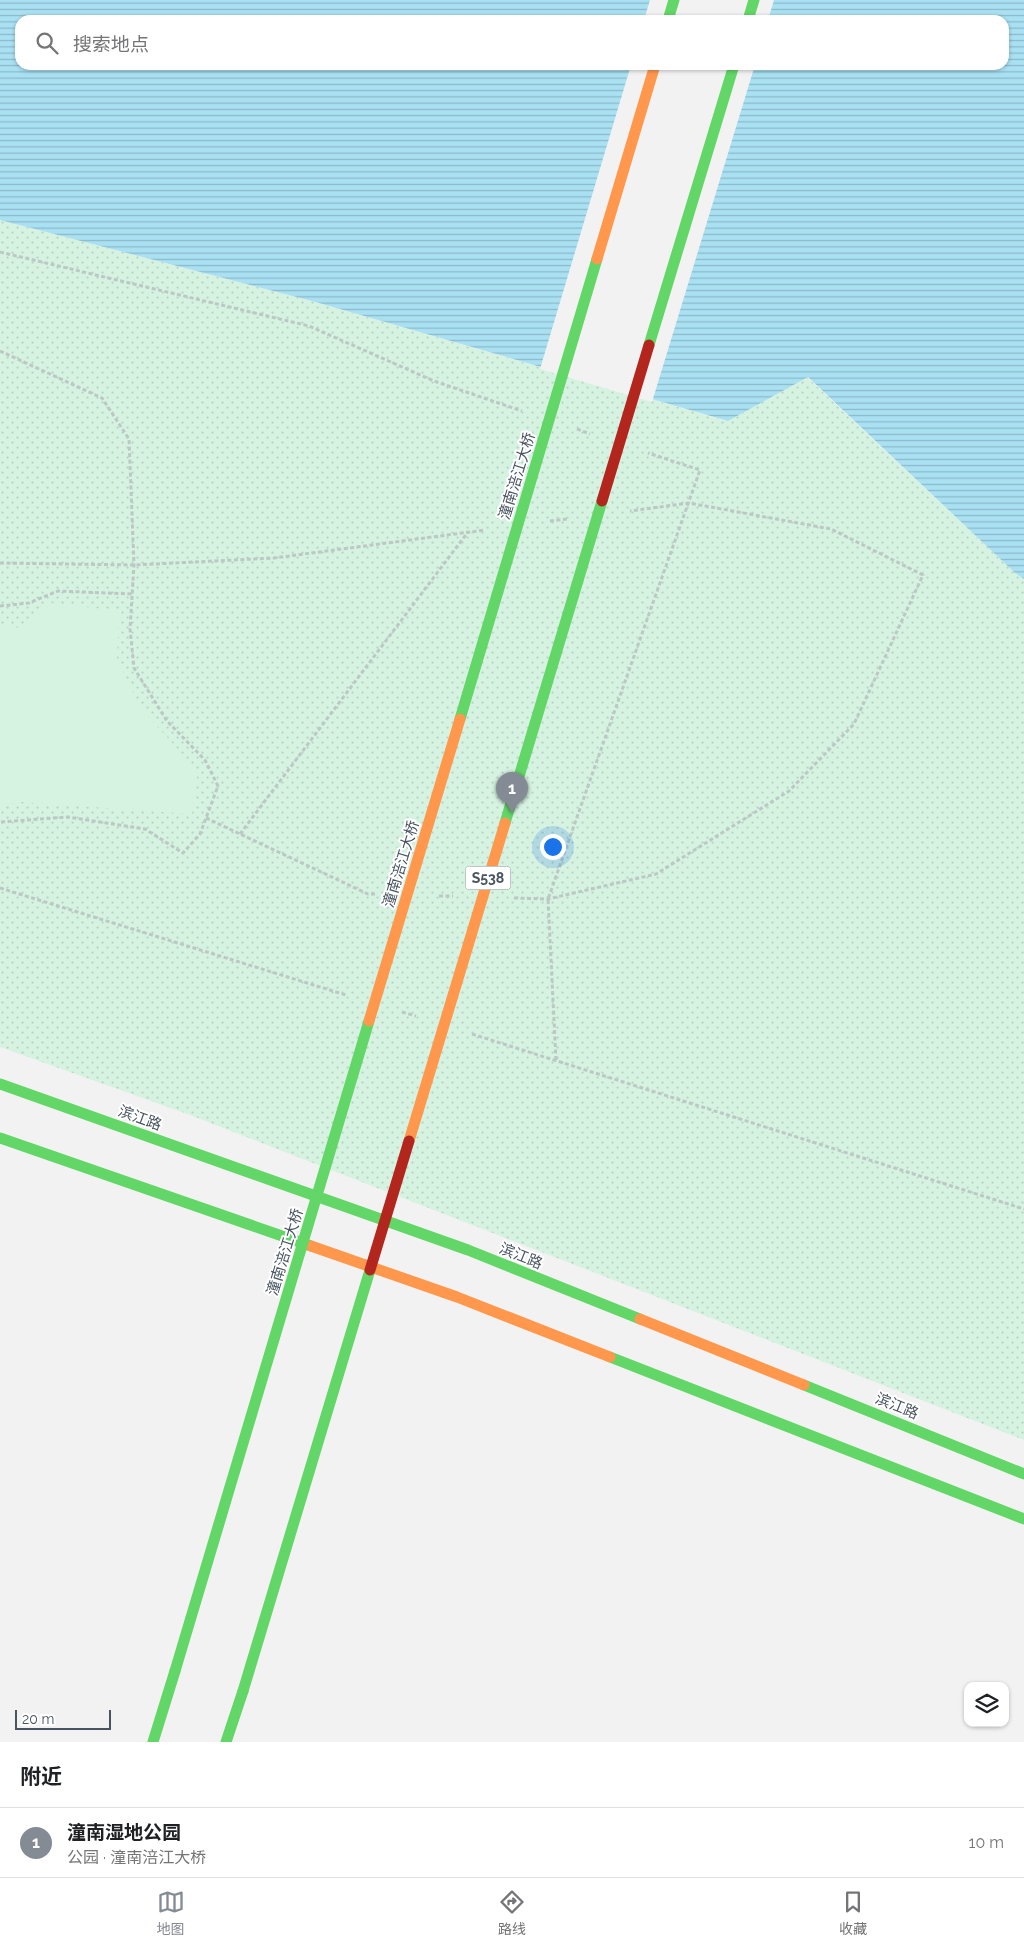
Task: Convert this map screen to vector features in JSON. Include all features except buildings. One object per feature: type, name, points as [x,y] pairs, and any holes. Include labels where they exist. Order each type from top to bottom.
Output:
[{"type":"main road","points":[[670,15],[674,0]]},
{"type":"main road","points":[[750,15],[754,0]]},
{"type":"main road","name":"潼南涪江大桥","points":[[153,1742],[654,70]]},
{"type":"main road","name":"S538","points":[[226,1742],[732,70]]},
{"type":"main road","name":"滨江路","points":[[0,1084],[468,1250],[1024,1474]]},
{"type":"main road","points":[[0,1138],[457,1297],[1024,1519]]},
{"type":"path","points":[[0,252],[309,326],[434,382],[526,412]]},
{"type":"path","points":[[0,351],[102,398],[129,439],[134,565],[130,629],[134,668],[167,721],[205,760],[218,786],[200,834],[183,853],[145,829],[68,817],[0,822]]},
{"type":"path","points":[[572,427],[599,437]]},
{"type":"path","points":[[556,1060],[548,899],[700,470],[645,452]]},
{"type":"path","points":[[510,898],[548,899],[656,874],[790,791],[854,724],[923,575],[831,529],[689,503],[622,512]]},
{"type":"path","points":[[545,522],[574,518]]},
{"type":"path","points":[[0,563],[134,565],[274,558],[487,529]]},
{"type":"path","points":[[240,834],[468,532]]},
{"type":"path","points":[[0,606],[28,603],[58,591],[133,594]]},
{"type":"path","points":[[206,818],[368,894],[378,894]]},
{"type":"path","points":[[0,888],[347,995]]},
{"type":"path","points":[[434,896],[454,896]]},
{"type":"path","points":[[394,1010],[422,1018]]},
{"type":"path","points":[[470,1033],[1024,1208]]},
{"type":"green space","points":[[0,220],[312,301],[727,421],[807,377],[1015,573],[1024,579],[1024,1440],[190,1115],[0,1047]]},
{"type":"green space","points":[[52,603],[119,611],[117,660],[142,710],[198,771],[192,814],[21,802],[0,806],[0,624],[17,628]]},
{"type":"water","points":[[0,0],[1024,0],[1024,579],[1015,573],[808,377],[728,421],[312,301],[0,220]]},
{"type":"pier","points":[[650,0],[774,0],[770,15],[646,15]]},
{"type":"pier","points":[[630,70],[753,70],[652,402],[540,369]]},
{"type":"traffic: fast","points":[[670,15],[674,0]]},
{"type":"traffic: fast","points":[[750,15],[754,0]]},
{"type":"traffic: fast","points":[[649,345],[732,70]]},
{"type":"traffic: fast","points":[[460,719],[597,259]]},
{"type":"traffic: fast","points":[[505,823],[602,501]]},
{"type":"traffic: fast","points":[[175,1671],[369,1021]]},
{"type":"traffic: fast","points":[[0,1084],[468,1250],[640,1319]]},
{"type":"traffic: fast","points":[[0,1138],[311,1246]]},
{"type":"traffic: fast","points":[[243,1691],[370,1270]]},
{"type":"traffic: fast","points":[[610,1357],[1024,1519]]},
{"type":"traffic: fast","points":[[804,1385],[1024,1474]]},
{"type":"traffic: fast","points":[[153,1742],[175,1671]]},
{"type":"traffic: fast","points":[[226,1742],[243,1691]]},
{"type":"traffic: slow","points":[[597,259],[654,70]]},
{"type":"traffic: slow","points":[[369,1021],[460,719]]},
{"type":"traffic: slow","points":[[409,1141],[505,823]]},
{"type":"traffic: slow","points":[[311,1246],[457,1297],[610,1357]]},
{"type":"traffic: slow","points":[[640,1319],[804,1385]]},
{"type":"traffic: jam","points":[[602,501],[649,345]]},
{"type":"traffic: jam","points":[[370,1270],[409,1141]]},
{"type":"place","name":"潼南湿地公园","points":[[512,813]]}]
